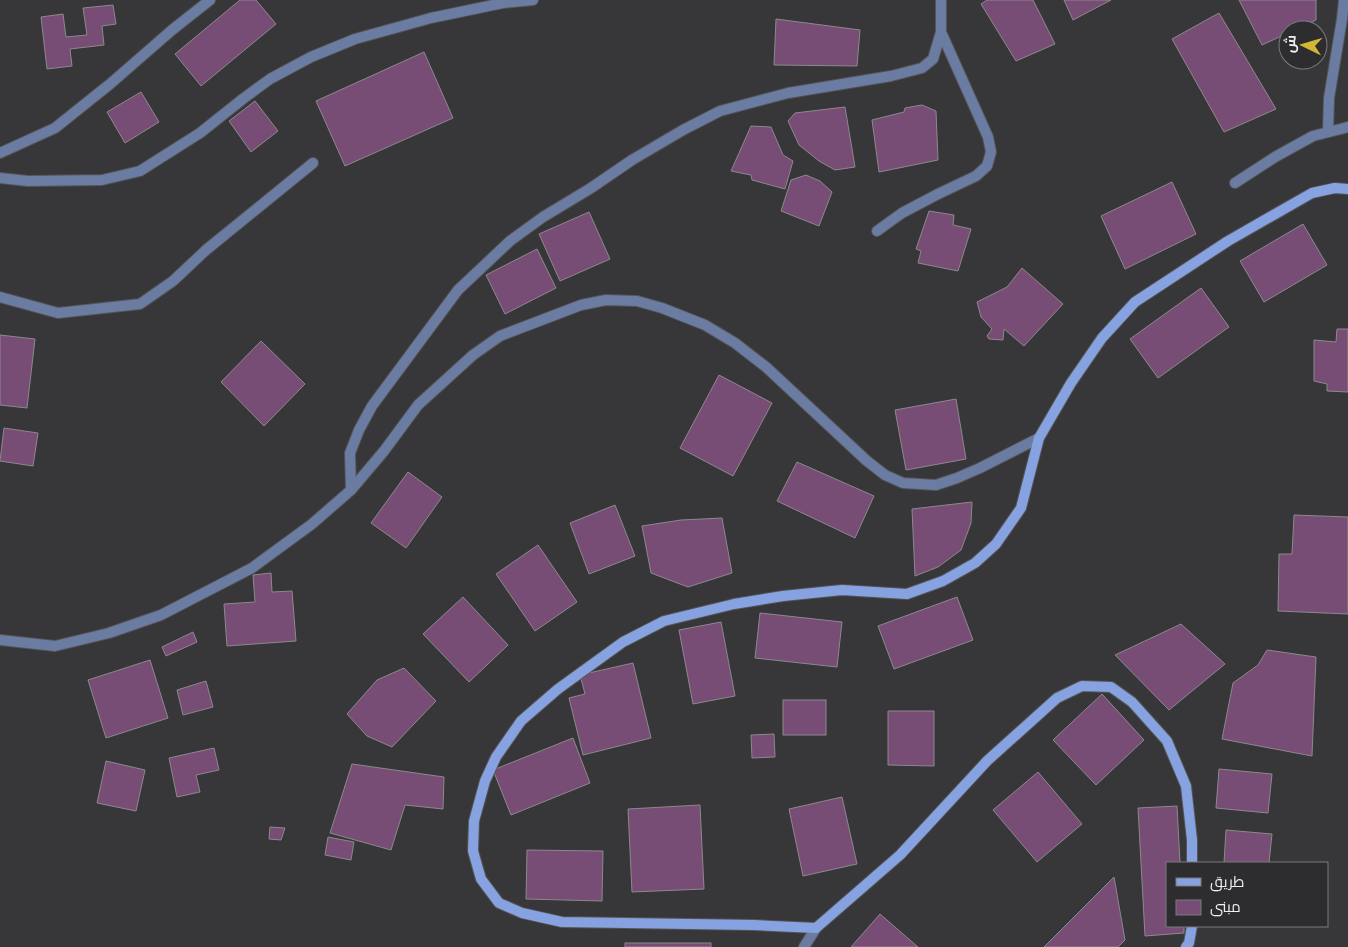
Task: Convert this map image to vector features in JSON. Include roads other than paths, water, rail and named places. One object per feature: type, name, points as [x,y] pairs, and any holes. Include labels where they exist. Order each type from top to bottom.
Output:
[{"type":"street","points":[[0,153],[56,128],[210,0]]},
{"type":"street","points":[[0,178],[28,181],[102,180],[140,171],[200,132],[270,79],[311,57],[356,39],[431,18],[503,3],[533,0]]},
{"type":"street","points":[[351,490],[350,453],[359,430],[372,406],[458,290],[510,241],[632,160],[720,111],[788,93],[891,76],[922,68],[934,59],[941,32],[941,0]]},
{"type":"street","points":[[1328,132],[1328,98],[1344,0]]},
{"type":"street","points":[[877,231],[902,213],[976,176],[987,166],[991,152],[988,137],[941,32]]},
{"type":"street","points":[[1235,183],[1275,157],[1313,136],[1348,127]]},
{"type":"street","points":[[0,297],[58,313],[140,304],[173,280],[206,250],[313,163]]},
{"type":"street","points":[[816,928],[754,925],[562,922],[522,913],[499,903],[481,880],[473,851],[474,821],[486,781],[496,757],[521,721],[558,689],[622,642],[664,621],[734,604],[783,596],[842,590],[907,594],[943,581],[975,563],[996,544],[1021,508],[1039,438],[1072,384],[1102,338],[1135,302],[1228,241],[1312,193],[1335,188],[1348,189]]},
{"type":"street","points":[[0,640],[55,646],[109,633],[161,615],[252,568],[312,524],[351,490],[418,406],[473,355],[500,336],[581,305],[606,300],[637,300],[662,308],[705,325],[735,343],[766,367],[867,461],[884,475],[903,483],[936,485],[957,478],[1039,438]]},
{"type":"street","points":[[804,947],[816,928],[900,855],[987,761],[1057,698],[1082,686],[1111,687],[1132,702],[1167,741],[1186,786],[1192,840],[1192,862]]},
{"type":"street","points":[[1188,946],[1192,927]]}]
